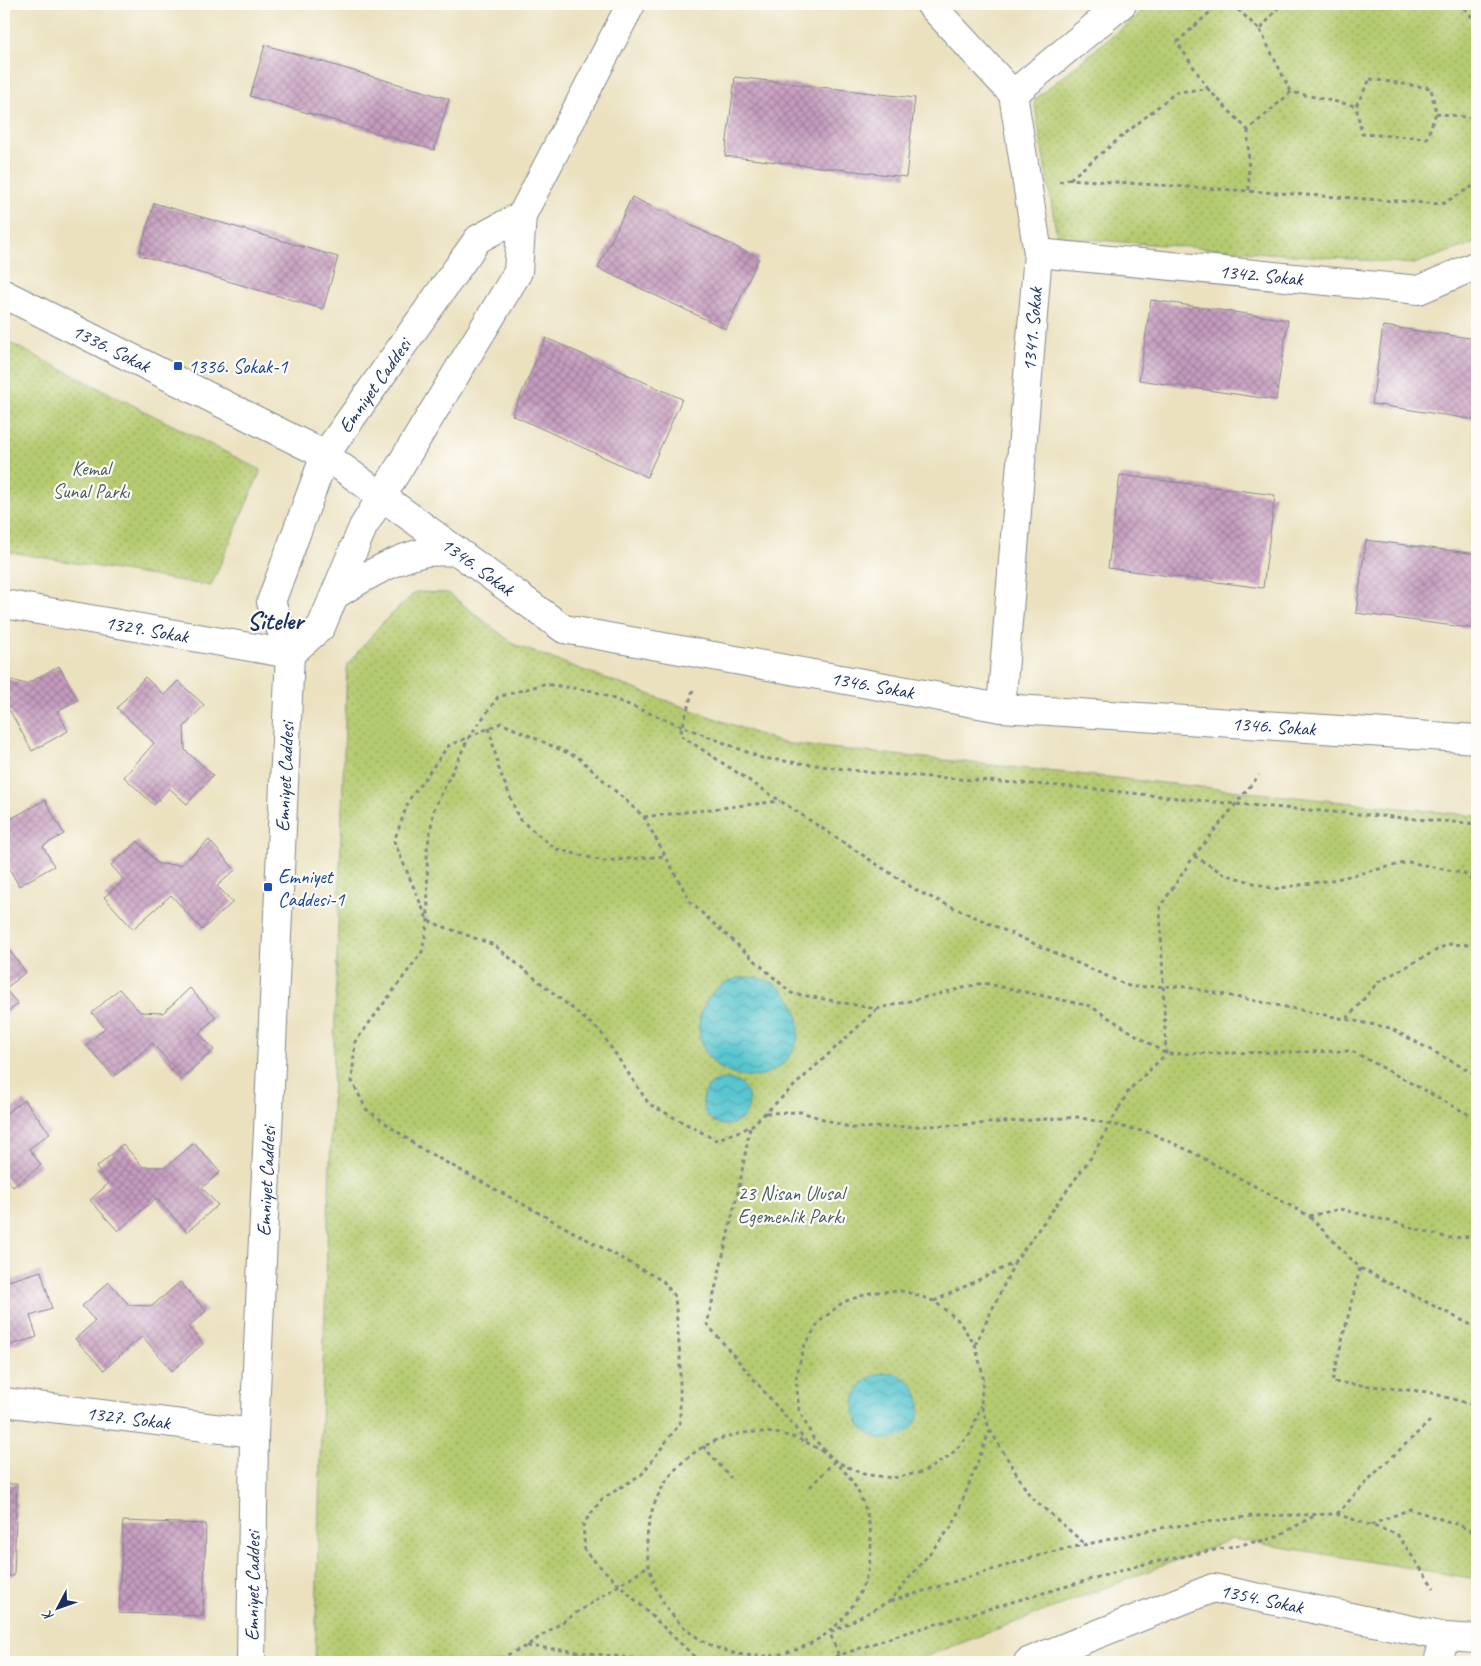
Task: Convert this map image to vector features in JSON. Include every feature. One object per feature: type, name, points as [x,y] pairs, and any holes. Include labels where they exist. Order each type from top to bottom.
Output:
[{"type":"street","points":[[290,654],[321,627],[363,527],[518,272],[522,215],[630,4]]},
{"type":"street","points":[[930,4],[1013,94],[1122,4]]},
{"type":"street","name":"1341. Sokak","points":[[1001,708],[1038,253],[1013,94]]},
{"type":"street","name":"Emniyet Caddesi","points":[[251,1662],[254,1433],[290,654],[271,602],[325,455],[478,240],[522,215]]},
{"type":"street","name":"1342. Sokak","points":[[1038,253],[1419,290],[1477,265]]},
{"type":"street","name":"1336. Sokak","points":[[4,294],[325,455]]},
{"type":"street","name":"1346. Sokak","points":[[325,455],[564,629],[1001,708],[1477,739]]},
{"type":"street","points":[[334,595],[403,559],[426,552],[457,552]]},
{"type":"street","name":"1329. Sokak","points":[[4,604],[290,654]]},
{"type":"street","name":"1327. Sokak","points":[[4,1402],[254,1433]]},
{"type":"street","name":"1354. Sokak","points":[[1028,1662],[1213,1588],[1442,1650],[1477,1639]]},
{"type":"path","points":[[1219,4],[1177,42],[1208,89],[1248,130],[1249,191]]},
{"type":"path","points":[[1232,4],[1260,30],[1291,92]]},
{"type":"path","points":[[1260,30],[1281,4]]},
{"type":"path","points":[[1460,4],[1477,23]]},
{"type":"path","points":[[1370,80],[1431,88],[1436,114],[1427,138],[1362,134],[1356,106],[1370,80]]},
{"type":"path","points":[[1069,179],[1176,92],[1208,89]]},
{"type":"path","points":[[1248,130],[1291,92]]},
{"type":"path","points":[[1291,92],[1356,106]]},
{"type":"path","points":[[1436,114],[1477,119]]},
{"type":"path","points":[[1028,190],[1069,179],[1442,204],[1477,184]]},
{"type":"path","points":[[700,1662],[585,1552],[583,1524],[602,1499],[642,1474],[680,1422],[680,1356],[675,1298],[663,1281],[420,1148],[366,1109],[352,1082],[356,1042],[422,952],[428,921],[426,850],[434,809],[469,737],[498,697],[544,684],[594,691],[762,758],[874,773],[1074,786],[1235,804],[1477,824]]},
{"type":"path","points":[[693,690],[680,736],[919,892],[1131,987],[1181,986],[1390,1028],[1477,1075]]},
{"type":"path","points":[[877,1009],[750,1127],[716,1140],[649,1104],[600,1031],[494,945],[428,921],[394,841],[408,800],[448,746],[501,723],[579,758],[644,817],[691,903],[791,994],[877,1009],[983,983],[1090,1006],[1166,1054],[1352,1051],[1477,1119]]},
{"type":"path","points":[[489,728],[500,769],[519,820],[556,849],[603,861],[666,856]]},
{"type":"path","points":[[975,1345],[1014,1263],[1092,1156],[1130,1090],[1166,1054],[1160,907],[1194,856],[1259,775]]},
{"type":"path","points":[[644,817],[780,801]]},
{"type":"path","points":[[1194,856],[1224,874],[1274,890],[1332,880],[1409,862],[1464,872],[1477,885]]},
{"type":"path","points":[[1346,1019],[1378,982],[1448,944],[1477,945]]},
{"type":"path","points":[[766,1113],[801,1112],[852,1128],[960,1125],[1077,1117],[1151,1134],[1192,1152],[1309,1216],[1360,1268],[1477,1328]]},
{"type":"path","points":[[750,1127],[739,1188],[707,1324],[806,1442],[835,1461],[863,1474],[893,1478],[923,1472],[950,1456],[970,1434],[981,1405],[983,1375],[975,1345],[958,1320],[934,1301],[904,1291],[873,1292],[843,1302],[819,1322],[802,1348],[796,1379],[799,1410],[813,1438],[835,1461],[859,1492],[871,1529],[870,1568],[856,1604],[830,1633]]},
{"type":"path","points":[[1309,1216],[1340,1209],[1448,1238],[1477,1236]]},
{"type":"path","points":[[934,1301],[1014,1263]]},
{"type":"path","points":[[1360,1268],[1332,1382],[1428,1392],[1477,1406]]},
{"type":"path","points":[[981,1405],[990,1430],[1030,1496],[1085,1545]]},
{"type":"path","points":[[1337,1514],[1430,1421]]},
{"type":"path","points":[[890,1601],[953,1525],[990,1430]]},
{"type":"path","points":[[757,1657],[718,1650],[685,1629],[660,1599],[648,1566],[647,1531],[656,1497],[676,1467],[704,1446],[736,1434],[772,1432],[806,1442]]},
{"type":"path","points":[[704,1446],[730,1478]]},
{"type":"path","points":[[810,1487],[835,1461]]},
{"type":"path","points":[[1370,1525],[1410,1509],[1459,1525],[1477,1534]]},
{"type":"path","points":[[730,1662],[796,1652],[890,1601],[1047,1553],[1161,1528],[1253,1516],[1337,1514],[1398,1534],[1434,1588]]},
{"type":"path","points":[[820,1662],[898,1635],[1140,1565],[1274,1538],[1316,1515]]},
{"type":"path","points":[[493,1662],[526,1646],[648,1566]]},
{"type":"path","points":[[830,1633],[841,1662]]},
{"type":"path","points":[[526,1646],[666,1662]]},
{"type":"green space","points":[[1151,4],[1477,4],[1477,242],[1414,264],[1057,237],[1034,100]]},
{"type":"green space","name":"Kemal Sunal Parkı","points":[[4,340],[261,470],[211,586],[4,551]]},
{"type":"green space","name":"23 Nisan Ulusal Egemenlik Parkı","points":[[416,592],[448,593],[515,645],[782,743],[1477,816],[1477,1579],[1232,1539],[912,1662],[315,1662],[321,1424],[347,665],[382,623]]},
{"type":"water","points":[[749,977],[759,978],[777,985],[791,999],[798,1017],[798,1037],[791,1055],[777,1069],[759,1076],[749,1077],[739,1076],[721,1069],[707,1055],[700,1037],[699,1027],[700,1017],[707,999],[721,985],[739,978]]},
{"type":"water","points":[[721,1079],[731,1079],[743,1085],[748,1093],[748,1111],[743,1119],[735,1124],[721,1125],[713,1122],[706,1115],[703,1107],[703,1097],[706,1089],[713,1082]]},
{"type":"water","points":[[887,1373],[900,1375],[915,1388],[918,1393],[920,1406],[918,1419],[905,1434],[900,1437],[887,1439],[874,1437],[859,1424],[856,1419],[854,1406],[856,1393],[869,1378],[874,1375]]},
{"type":"building","points":[[265,45],[449,99],[434,150],[250,96]]},
{"type":"building","points":[[735,77],[915,98],[906,177],[725,156]]},
{"type":"building","points":[[632,197],[759,258],[726,329],[598,268]]},
{"type":"building","points":[[154,203],[338,257],[323,309],[139,255]]},
{"type":"building","points":[[1151,300],[1288,320],[1276,400],[1139,380]]},
{"type":"building","points":[[1383,326],[1477,339],[1477,420],[1372,404]]},
{"type":"building","points":[[546,338],[682,399],[647,477],[512,415]]},
{"type":"building","points":[[1120,475],[1275,495],[1263,588],[1108,568]]},
{"type":"building","points":[[1366,540],[1477,554],[1477,629],[1356,613]]},
{"type":"building","points":[[59,666],[78,700],[57,711],[68,731],[32,751],[10,711],[4,714],[4,678],[26,684]]},
{"type":"building","points":[[145,677],[164,695],[178,681],[204,705],[184,727],[185,750],[213,775],[187,804],[169,788],[154,805],[124,777],[154,743],[117,708]]},
{"type":"building","points":[[45,800],[64,834],[43,846],[54,866],[19,886],[4,859],[4,816],[12,818]]},
{"type":"building","points":[[209,840],[235,870],[217,886],[233,902],[202,930],[171,895],[133,929],[104,897],[124,880],[111,865],[138,841],[158,864],[181,865]]},
{"type":"building","points":[[4,944],[26,972],[5,989],[18,1004],[4,1015]]},
{"type":"building","points":[[190,988],[216,1017],[199,1033],[214,1050],[183,1077],[152,1043],[114,1077],[86,1045],[105,1028],[92,1013],[119,989],[140,1012],[163,1013]]},
{"type":"building","points":[[24,1100],[50,1133],[29,1149],[41,1165],[13,1187],[4,1175],[4,1115]]},
{"type":"building","points":[[194,1143],[220,1172],[202,1188],[218,1205],[187,1232],[156,1198],[118,1231],[90,1200],[109,1183],[96,1168],[123,1144],[143,1167],[166,1167]]},
{"type":"building","points":[[41,1271],[52,1309],[30,1316],[37,1337],[4,1347],[4,1281]]},
{"type":"building","points":[[109,1282],[129,1305],[152,1306],[180,1282],[206,1311],[188,1327],[203,1344],[172,1371],[142,1336],[104,1370],[75,1339],[95,1321],[82,1306]]},
{"type":"building","points":[[4,1484],[17,1484],[14,1576],[4,1576]]},
{"type":"building","points":[[123,1521],[206,1524],[203,1616],[119,1613]]},
{"type":"building","points":[[1252,1659],[1272,1661],[1249,1662]]},
{"type":"place","name":"1336. Sokak-1","points":[[178,366]]},
{"type":"place","name":"Emniyet Caddesi-1","points":[[268,887]]},
{"type":"district","name":"Siteler","points":[[275,621]]}]
